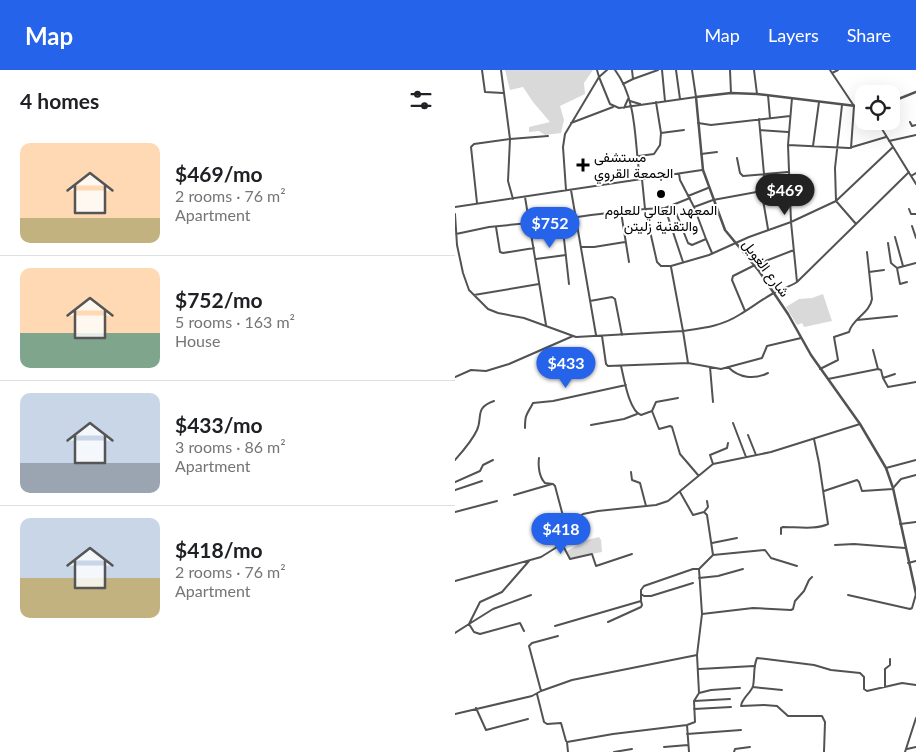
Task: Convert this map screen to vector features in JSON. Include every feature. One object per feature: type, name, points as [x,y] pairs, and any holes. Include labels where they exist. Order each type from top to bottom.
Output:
[{"type":"street","points":[[482,70],[485,92],[504,93]]},
{"type":"street","points":[[501,70],[510,139],[508,181],[513,199]]},
{"type":"street","points":[[597,70],[609,100],[614,107]]},
{"type":"street","points":[[566,191],[563,146],[565,134],[599,77],[607,70]]},
{"type":"street","points":[[632,70],[633,79]]},
{"type":"street","points":[[623,84],[658,70]]},
{"type":"street","points":[[662,70],[665,101]]},
{"type":"street","points":[[676,70],[680,99]]},
{"type":"street","points":[[692,70],[696,97]]},
{"type":"street","points":[[730,70],[731,93]]},
{"type":"street","points":[[755,70],[757,94]]},
{"type":"street","points":[[830,70],[853,106],[851,148]]},
{"type":"street","points":[[832,73],[838,70]]},
{"type":"street","points":[[615,71],[623,84],[631,107],[645,209],[657,262],[661,266],[671,266],[712,254],[735,243],[791,222],[836,201],[893,147]]},
{"type":"street","points":[[900,98],[916,92]]},
{"type":"street","points":[[571,122],[614,107],[624,108],[731,93],[768,95],[853,106]]},
{"type":"street","points":[[768,95],[770,118]]},
{"type":"street","name":"شارع الغويل","points":[[696,97],[703,170],[708,188],[725,230],[755,265],[774,293],[820,369],[860,424],[885,468],[893,488],[916,594]]},
{"type":"street","points":[[792,98],[788,145],[791,222],[797,282]]},
{"type":"street","points":[[628,99],[635,104],[642,105]]},
{"type":"street","points":[[624,108],[628,99]]},
{"type":"street","points":[[638,156],[654,154],[659,145],[661,133],[656,102]]},
{"type":"street","points":[[813,146],[819,102]]},
{"type":"street","points":[[842,105],[836,148],[836,201],[856,224]]},
{"type":"street","points":[[699,123],[711,125],[790,116]]},
{"type":"street","points":[[759,119],[764,174],[763,208],[768,230]]},
{"type":"street","points":[[910,122],[912,126],[916,126]]},
{"type":"street","points":[[661,133],[684,130]]},
{"type":"street","points":[[760,130],[788,132]]},
{"type":"street","points":[[882,130],[916,184]]},
{"type":"street","points":[[477,203],[471,147],[474,144],[549,136]]},
{"type":"street","points":[[889,141],[916,136]]},
{"type":"street","points":[[788,145],[851,148],[886,137]]},
{"type":"street","points":[[701,154],[717,152]]},
{"type":"street","points":[[737,158],[740,173],[743,176],[789,172]]},
{"type":"street","points":[[455,207],[703,170]]},
{"type":"street","points":[[455,214],[456,234],[463,273],[469,290],[488,309],[546,325],[573,336],[683,331],[709,328],[721,324],[797,282],[909,172]]},
{"type":"street","points":[[911,176],[916,173]]},
{"type":"street","points":[[679,174],[712,254]]},
{"type":"street","points":[[569,284],[562,221],[564,219],[665,208],[708,188]]},
{"type":"street","points":[[571,190],[597,336]]},
{"type":"street","points":[[694,207],[713,200],[763,191]]},
{"type":"street","points":[[525,197],[546,325]]},
{"type":"street","points":[[673,205],[689,244],[692,245],[706,239]]},
{"type":"street","points":[[665,208],[683,263]]},
{"type":"street","points":[[909,208],[911,214],[916,214]]},
{"type":"street","points":[[621,212],[629,262]]},
{"type":"street","points":[[456,234],[484,228],[529,223]]},
{"type":"street","points":[[912,226],[916,238]]},
{"type":"street","points":[[496,227],[499,251],[501,253],[534,248]]},
{"type":"street","points":[[895,236],[903,266]]},
{"type":"street","points":[[581,246],[594,247],[625,242]]},
{"type":"street","points":[[888,243],[891,263],[897,268],[900,284],[907,282]]},
{"type":"street","points":[[745,311],[732,278],[735,274],[794,250]]},
{"type":"street","points":[[820,369],[838,360],[833,338],[849,332],[850,327],[872,302],[867,252]]},
{"type":"street","points":[[536,259],[566,255]]},
{"type":"street","points":[[897,268],[916,263]]},
{"type":"street","points":[[671,266],[688,363]]},
{"type":"street","points":[[869,272],[883,270]]},
{"type":"street","points":[[474,295],[539,284]]},
{"type":"street","points":[[590,301],[612,297],[615,299],[622,335]]},
{"type":"street","points":[[857,320],[897,316]]},
{"type":"street","points":[[455,377],[469,371],[486,371],[509,364],[573,336]]},
{"type":"street","points":[[603,336],[607,365],[610,367],[688,363],[721,369],[762,358],[765,347],[768,345],[801,338]]},
{"type":"street","points":[[873,350],[878,369],[881,370],[888,387],[916,382]]},
{"type":"street","points":[[621,366],[629,398],[637,414]]},
{"type":"street","points":[[710,367],[713,402]]},
{"type":"street","points":[[729,368],[737,375],[743,376],[759,377],[768,373]]},
{"type":"street","points":[[828,379],[878,369]]},
{"type":"street","points":[[883,378],[895,374]]},
{"type":"street","points":[[525,428],[525,416],[533,403],[553,401],[626,385]]},
{"type":"street","points":[[591,425],[624,419],[637,414],[641,416],[652,411],[656,402],[678,398]]},
{"type":"street","points":[[455,460],[478,429],[479,413],[489,403],[495,401]]},
{"type":"street","points":[[652,411],[659,429],[673,427],[680,454],[698,475]]},
{"type":"street","points":[[733,423],[746,457]]},
{"type":"street","points":[[455,581],[529,561],[553,551],[561,542],[572,522],[590,512],[646,506],[668,501],[713,464],[756,455],[860,424]]},
{"type":"street","points":[[748,435],[756,455]]},
{"type":"street","points":[[781,534],[783,526],[827,525],[814,439]]},
{"type":"street","points":[[713,464],[710,455],[728,448],[728,443]]},
{"type":"street","points":[[539,458],[539,471],[542,481],[553,484]]},
{"type":"street","points":[[455,482],[481,471],[483,466],[493,460]]},
{"type":"street","points":[[885,468],[916,460]]},
{"type":"street","points":[[631,472],[632,480],[640,483],[646,506]]},
{"type":"street","points":[[823,490],[857,480],[862,491],[893,488],[901,479],[916,476]]},
{"type":"street","points":[[455,490],[482,481]]},
{"type":"street","points":[[514,495],[553,484]]},
{"type":"street","points":[[553,484],[563,516],[572,522]]},
{"type":"street","points":[[680,492],[693,514],[704,512],[708,507],[707,501]]},
{"type":"street","points":[[455,512],[497,501]]},
{"type":"street","points":[[704,512],[708,518],[713,555]]},
{"type":"street","points":[[901,524],[916,522]]},
{"type":"street","points":[[712,543],[737,538]]},
{"type":"street","points":[[561,542],[570,559],[592,554],[596,566],[632,554]]},
{"type":"street","points":[[835,545],[854,544],[905,548]]},
{"type":"street","points":[[567,742],[687,725],[695,722],[694,701],[699,692],[697,655],[702,614],[699,569],[713,555],[765,550],[771,558],[797,566]]},
{"type":"street","points":[[469,624],[480,602],[502,592],[529,561]]},
{"type":"street","points":[[908,563],[916,561]]},
{"type":"street","points":[[608,622],[643,605],[641,594],[644,586],[693,569],[699,569]]},
{"type":"street","points":[[699,578],[718,576],[743,569]]},
{"type":"street","points":[[702,614],[757,608],[791,610],[812,577]]},
{"type":"street","points":[[641,594],[651,596],[693,583]]},
{"type":"street","points":[[455,633],[493,609],[531,594]]},
{"type":"street","points":[[848,595],[910,609],[916,594]]},
{"type":"street","points":[[555,626],[641,600]]},
{"type":"street","points":[[469,624],[474,632],[479,634],[520,623],[524,631]]},
{"type":"street","points":[[541,691],[529,646],[532,643],[558,636]]},
{"type":"street","points":[[455,714],[537,694],[573,680],[697,655]]},
{"type":"street","points":[[824,752],[826,741],[823,717],[788,716],[775,706],[741,706],[744,698],[753,687],[756,659],[759,657],[862,674],[864,689],[867,692],[902,683],[916,685]]},
{"type":"street","points":[[885,687],[885,669],[890,664],[890,659]]},
{"type":"street","points":[[698,669],[754,666]]},
{"type":"street","points":[[753,687],[782,690]]},
{"type":"street","points":[[699,692],[740,688]]},
{"type":"street","points":[[537,694],[544,722],[547,724],[561,723],[568,752]]},
{"type":"street","points":[[694,701],[730,699]]},
{"type":"street","points":[[694,709],[731,707]]},
{"type":"street","points":[[476,708],[485,730],[528,719]]},
{"type":"street","points":[[905,752],[916,718]]},
{"type":"street","points":[[687,725],[689,752]]},
{"type":"street","points":[[687,734],[741,730]]},
{"type":"street","points":[[663,747],[688,744]]},
{"type":"street","points":[[734,752],[735,748],[750,747]]},
{"type":"street","points":[[907,748],[916,747]]},
{"type":"street","points":[[614,752],[632,749]]},
{"type":"shaded area","points":[[505,70],[593,70],[584,83],[585,94],[560,106],[564,120],[561,133],[545,135],[539,131],[529,132],[529,127],[550,122],[523,87],[510,90]]},
{"type":"shaded area","points":[[823,294],[832,321],[804,327],[802,323],[797,325],[786,307],[799,299],[812,298]]},
{"type":"shaded area","points":[[599,537],[602,552],[570,558],[567,551],[587,540]]},
{"type":"place","name":"مستشفى الجمعة القروي","points":[[583,165]]},
{"type":"place","name":"المعهد العالي للعلوم والتقنية زليتن","points":[[661,194]]}]
